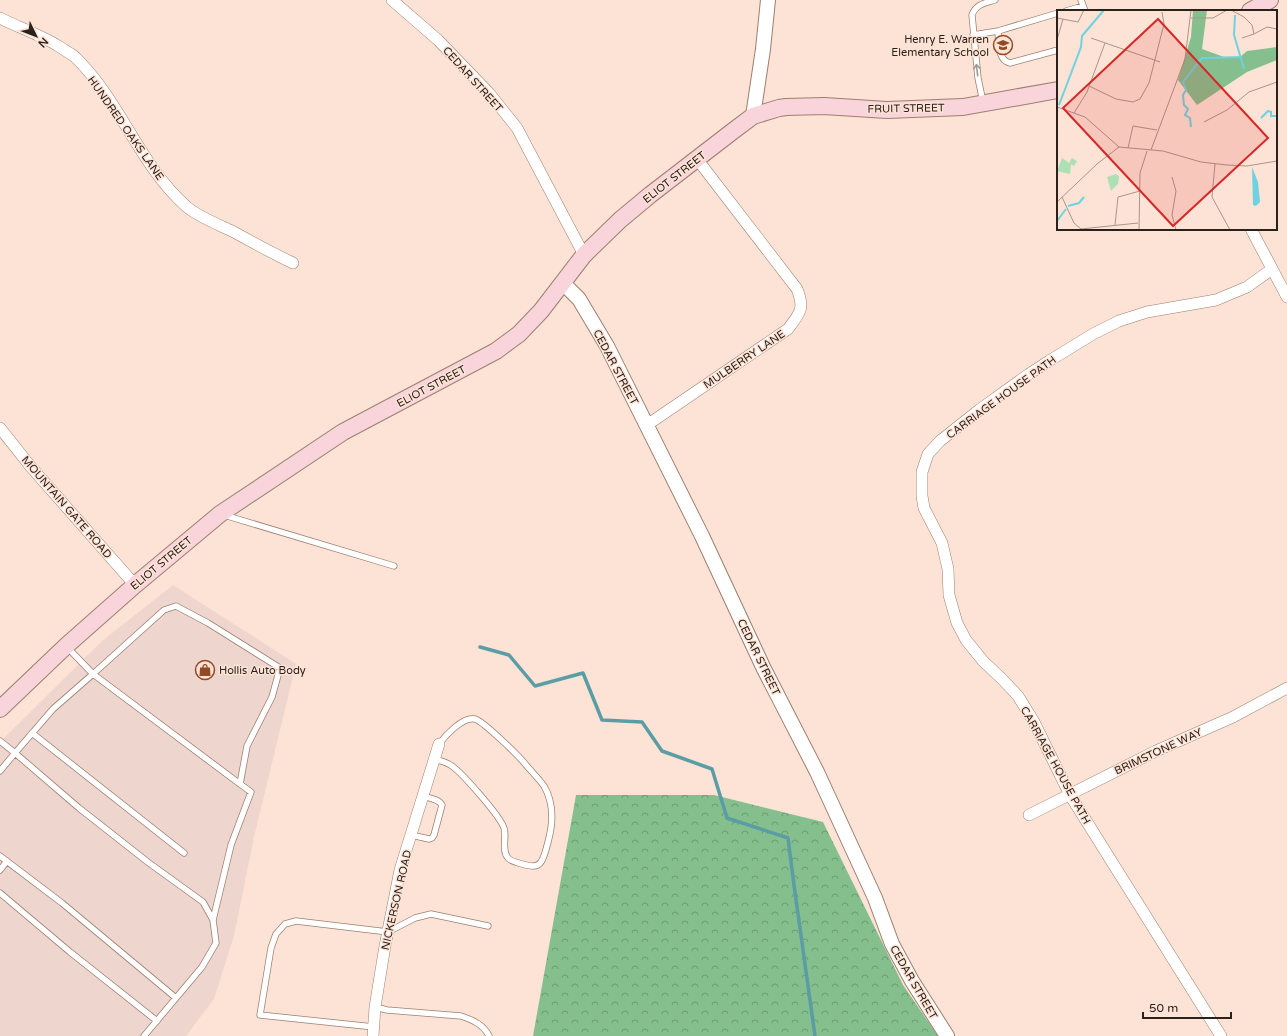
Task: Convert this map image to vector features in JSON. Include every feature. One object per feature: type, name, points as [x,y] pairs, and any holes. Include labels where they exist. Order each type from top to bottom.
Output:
[{"type":"main road","points":[[1252,10],[1270,0]]},
{"type":"main road","name":"FRUIT STREET","points":[[753,116],[786,107],[824,106],[886,110],[964,107],[1057,90]]},
{"type":"main road","name":"ELIOT STREET","points":[[0,709],[66,646],[135,585],[220,514],[343,432],[496,351],[519,334],[536,316],[584,255],[620,220],[650,194],[753,116]]},
{"type":"street","name":"CEDAR STREET","points":[[392,0],[438,40],[489,93],[517,128],[584,255]]},
{"type":"street","points":[[753,116],[763,49],[768,0]]},
{"type":"street","name":"HUNDRED OAKS LANE","points":[[0,18],[44,38],[74,56],[101,87],[138,146],[166,186],[188,207],[210,221],[268,252],[294,263]]},
{"type":"street","name":"MULBERRY LANE","points":[[647,425],[788,329],[801,313],[801,299],[797,289],[697,159]]},
{"type":"street","points":[[1252,230],[1287,297]]},
{"type":"street","name":"CARRIAGE HOUSE PATH","points":[[1221,1036],[1070,795],[1034,722],[1018,696],[983,661],[966,640],[957,623],[949,595],[948,569],[942,544],[924,508],[922,496],[922,472],[928,454],[940,441],[978,410],[1049,361],[1093,334],[1119,321],[1147,312],[1216,300],[1247,287],[1272,269]]},
{"type":"street","name":"CEDAR STREET","points":[[563,283],[579,299],[607,346],[702,536],[764,669],[817,772],[875,898],[892,944],[912,982],[947,1036]]},
{"type":"street","name":"MOUNTAIN GATE ROAD","points":[[0,428],[31,467],[135,585]]},
{"type":"street","name":"BRIMSTONE WAY","points":[[1029,815],[1156,751],[1233,717],[1287,688]]},
{"type":"street","name":"NICKERSON ROAD","points":[[374,1032],[375,1008],[400,870],[439,744]]},
{"type":"lane","points":[[984,104],[978,78],[972,15],[981,4],[995,0]]},
{"type":"lane","points":[[1081,0],[1084,9]]},
{"type":"lane","points":[[973,35],[998,31],[1057,13]]},
{"type":"lane","points":[[998,31],[1000,56],[1006,62],[1010,63],[1057,50]]},
{"type":"lane","points":[[220,514],[394,566]]},
{"type":"lane","points":[[0,771],[53,709],[164,610],[176,606],[208,623],[280,668],[272,697],[247,746],[240,784]]},
{"type":"lane","points":[[66,646],[93,674],[251,792],[231,845],[213,920],[216,943],[202,967],[144,1036]]},
{"type":"lane","points":[[435,759],[445,762],[458,771],[473,787],[500,822],[505,829],[506,852],[508,858],[531,866],[539,864],[544,855],[549,837],[552,818],[551,803],[544,786],[524,762],[485,726],[475,719],[466,720],[459,724],[442,739],[439,744]]},
{"type":"lane","points":[[32,733],[184,852]]},
{"type":"lane","points":[[0,741],[79,808],[149,863],[203,902],[213,920]]},
{"type":"lane","points":[[411,835],[429,839],[432,838],[434,834],[442,805],[438,800],[423,796]]},
{"type":"lane","points":[[0,856],[62,903],[176,998]]},
{"type":"lane","points":[[0,870],[7,861]]},
{"type":"lane","points":[[0,893],[70,952],[157,1021]]},
{"type":"lane","points":[[374,1032],[260,1014],[271,948],[276,934],[285,924],[296,921],[388,932],[415,918],[431,914],[488,926]]},
{"type":"lane","points":[[375,1008],[461,1016],[471,1019],[479,1024],[487,1031],[489,1036]]},
{"type":"shaded area","points":[[173,585],[296,664],[254,837],[234,936],[214,999],[186,1036],[0,1036],[0,742],[102,641]]},
{"type":"green space","points":[[576,795],[714,795],[823,822],[903,985],[938,1036],[533,1036]]},
{"type":"waterway","points":[[480,647],[509,655],[535,686],[583,673],[602,720],[642,722],[662,751],[712,769],[727,818],[788,838],[815,1036]]},
{"type":"place","name":"Henry E. Warren Elementary School","points":[[1003,45]]},
{"type":"place","name":"Hollis Auto Body","points":[[205,670]]}]
